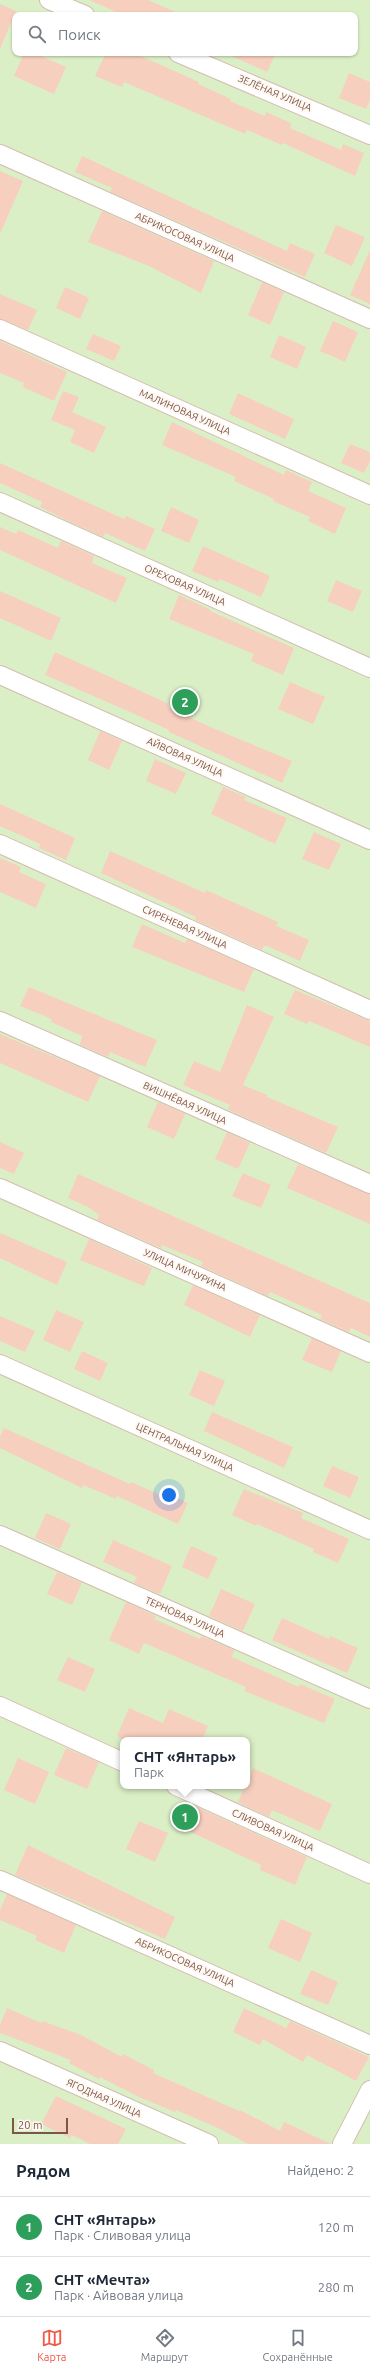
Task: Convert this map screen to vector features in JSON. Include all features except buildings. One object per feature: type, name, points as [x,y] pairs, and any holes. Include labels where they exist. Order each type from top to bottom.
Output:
[{"type":"street","points":[[49,0],[78,12]]},
{"type":"street","name":"ЗЕЛЁНАЯ УЛИЦА","points":[[185,56],[370,135]]},
{"type":"street","name":"АБРИКОСОВАЯ УЛИЦА","points":[[0,154],[370,319]]},
{"type":"street","name":"МАЛИНОВАЯ УЛИЦА","points":[[0,328],[370,494]]},
{"type":"street","name":"ОРЕХОВАЯ УЛИЦА","points":[[0,502],[370,668]]},
{"type":"street","name":"АЙВОВАЯ УЛИЦА","points":[[0,675],[370,840]]},
{"type":"street","name":"СИРЕНЕВАЯ УЛИЦА","points":[[0,844],[370,1010]]},
{"type":"street","name":"ВИШНЁВАЯ УЛИЦА","points":[[0,1021],[370,1184]]},
{"type":"street","name":"УЛИЦА МИЧУРИНА","points":[[0,1188],[370,1353]]},
{"type":"street","name":"ЦЕНТРАЛЬНАЯ УЛИЦА","points":[[0,1364],[370,1530]]},
{"type":"street","name":"ТЕРНОВАЯ УЛИЦА","points":[[0,1535],[370,1699]]},
{"type":"street","points":[[0,1706],[120,1761]]},
{"type":"street","name":"СЛИВОВАЯ УЛИЦА","points":[[183,1789],[370,1874]]},
{"type":"street","name":"АБРИКОСОВАЯ УЛИЦА","points":[[0,1880],[370,2045]]},
{"type":"street","name":"ЯГОДНАЯ УЛИЦА","points":[[0,2051],[209,2144]]},
{"type":"street","points":[[342,2144],[370,2090]]},
{"type":"green space","points":[[0,0],[370,0],[370,2144],[0,2144]]},
{"type":"place","name":"СНТ «Мечта»","points":[[185,702]]},
{"type":"place","name":"СНТ «Янтарь»","points":[[185,1817]]}]
